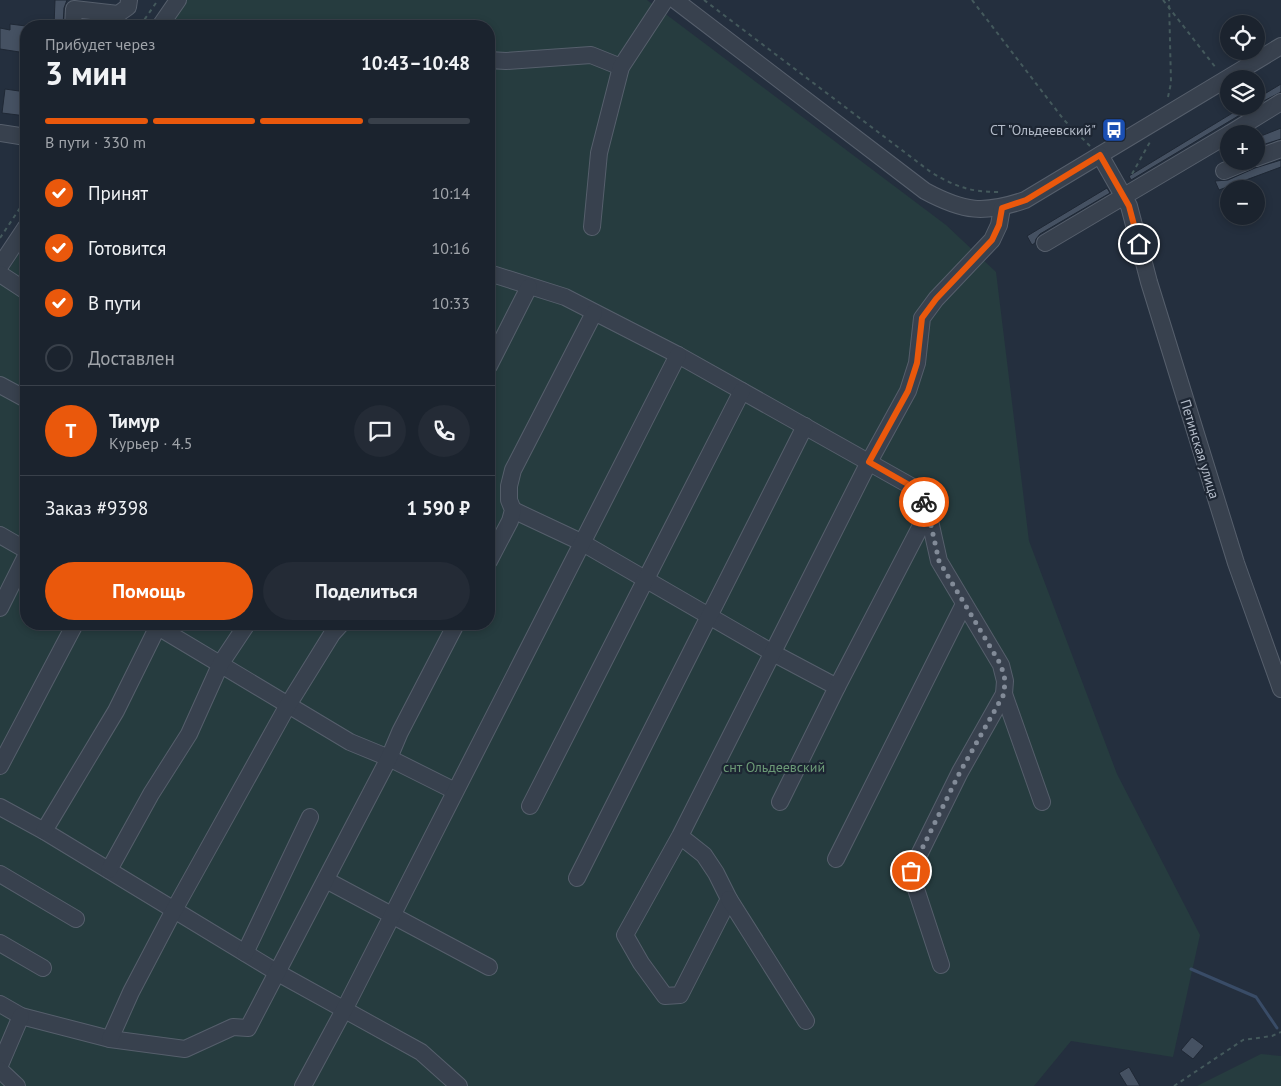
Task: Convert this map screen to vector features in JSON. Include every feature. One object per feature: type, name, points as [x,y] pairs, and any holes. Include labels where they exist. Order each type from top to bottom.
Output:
[{"type":"street","points":[[73,20],[74,9],[118,14],[128,7],[128,0]]},
{"type":"street","points":[[592,227],[599,153],[621,68],[665,0]]},
{"type":"street","points":[[675,0],[925,191],[946,202],[966,208],[987,210],[1002,208],[1026,200],[1096,151],[1220,82]]},
{"type":"street","points":[[162,20],[167,2]]},
{"type":"street","points":[[1241,70],[1281,46]]},
{"type":"street","points":[[495,60],[590,55],[621,68]]},
{"type":"street","points":[[1245,125],[1281,102]]},
{"type":"street","points":[[2,135],[20,136]]},
{"type":"street","points":[[1045,243],[1127,201],[1220,141]]},
{"type":"street","points":[[1265,155],[1281,149]]},
{"type":"street","name":"Петинская улица","points":[[1096,151],[1127,201],[1149,282],[1236,563],[1281,689]]},
{"type":"street","points":[[729,900],[680,996],[665,996],[641,963],[625,935],[680,836],[869,462],[908,391],[917,363],[922,318],[936,299],[992,240],[999,225],[1002,208]]},
{"type":"street","points":[[0,266],[20,236]]},
{"type":"street","points":[[0,274],[20,286]]},
{"type":"street","points":[[495,275],[565,297],[678,355],[918,490],[928,512],[939,561],[1001,665],[1005,680],[1004,694],[1042,802]]},
{"type":"street","points":[[495,354],[529,287]]},
{"type":"street","points":[[495,549],[513,510],[509,500],[509,486],[513,470],[594,313]]},
{"type":"street","points":[[303,1086],[344,1010],[678,355]]},
{"type":"street","points":[[0,385],[20,396]]},
{"type":"street","points":[[530,806],[742,390]]},
{"type":"street","points":[[577,878],[805,426]]},
{"type":"street","points":[[513,510],[581,542],[773,653],[837,687]]},
{"type":"street","points":[[780,802],[837,687],[928,512]]},
{"type":"street","points":[[0,535],[20,547]]},
{"type":"street","points":[[0,608],[20,568]]},
{"type":"street","points":[[836,859],[964,604]]},
{"type":"street","points":[[0,766],[72,630]]},
{"type":"street","points":[[44,831],[116,711],[155,630]]},
{"type":"street","points":[[165,630],[350,742],[389,758],[455,790]]},
{"type":"street","points":[[109,870],[151,794],[189,734],[221,663],[243,630]]},
{"type":"street","points":[[110,1040],[131,992],[174,910],[288,705],[336,630]]},
{"type":"street","points":[[0,1004],[21,1016],[110,1040],[185,1050],[233,1027],[248,1028],[389,758],[400,732],[453,630]]},
{"type":"street","points":[[941,965],[911,871],[960,772],[1004,694]]},
{"type":"street","points":[[0,807],[44,831],[278,973],[421,1052],[459,1086]]},
{"type":"street","points":[[245,953],[310,817]]},
{"type":"street","points":[[680,836],[704,855],[716,873],[729,900],[806,1022]]},
{"type":"street","points":[[0,874],[76,919]]},
{"type":"street","points":[[326,880],[489,967]]},
{"type":"street","points":[[0,943],[43,968]]},
{"type":"street","points":[[0,1065],[21,1016]]},
{"type":"street","points":[[0,1070],[17,1086]]},
{"type":"path","points":[[704,0],[932,173],[954,185],[976,192],[1006,191]]},
{"type":"path","points":[[972,0],[1064,120],[1096,151]]},
{"type":"path","points":[[1163,0],[1220,72]]},
{"type":"path","points":[[1167,104],[1171,83],[1169,0]]},
{"type":"path","points":[[147,20],[167,2]]},
{"type":"path","points":[[1127,201],[1134,169],[1152,138]]},
{"type":"path","points":[[0,238],[20,208]]},
{"type":"path","points":[[1174,1086],[1243,1040],[1272,1036],[1281,1032]]},
{"type":"green space","name":"снт Ольдеевский","points":[[186,0],[647,0],[946,225],[996,272],[1029,541],[1117,774],[1200,935],[1173,1057],[1071,1041],[1034,1086],[0,1086],[0,283],[20,252],[20,630],[495,630],[495,20],[173,20]]},
{"type":"green space","points":[[1261,1054],[1281,1056],[1281,1086],[1197,1086]]},
{"type":"building","points":[[55,0],[67,0],[64,8],[63,20],[54,20]]},
{"type":"building","points":[[10,24],[20,25],[20,52],[0,49],[0,28],[10,30]]},
{"type":"building","points":[[1281,84],[1281,92],[1265,100],[1265,94]]},
{"type":"building","points":[[5,89],[20,91],[20,115],[2,113]]},
{"type":"building","points":[[1229,115],[1240,115],[1220,125],[1220,127],[1131,180],[1129,176]]},
{"type":"building","points":[[1281,128],[1281,139],[1265,144],[1265,134]]},
{"type":"building","points":[[1281,160],[1281,167],[1246,180],[1228,180],[1250,170],[1265,170],[1265,165]]},
{"type":"building","points":[[1215,181],[1220,181],[1220,190],[1219,190]]},
{"type":"building","points":[[1107,188],[1110,193],[1040,234],[1032,245],[1027,236]]},
{"type":"building","points":[[1192,1037],[1204,1046],[1193,1059],[1181,1050]]},
{"type":"building","points":[[1129,1067],[1140,1086],[1127,1086],[1119,1073]]},
{"type":"waterway","points":[[1191,969],[1256,997],[1277,1028]]},
{"type":"way so far","points":[[911,871],[960,772],[1004,694],[1005,680],[1001,665],[939,561],[924,502]]},
{"type":"place","name":"СТ \"Ольдеевский\"","points":[[1114,130]]},
{"type":"route","points":[[924,502],[918,490],[869,462],[908,391],[917,363],[922,318],[936,299],[992,240],[999,225],[1002,208],[1026,200],[1100,155],[1129,206],[1139,244]]}]
